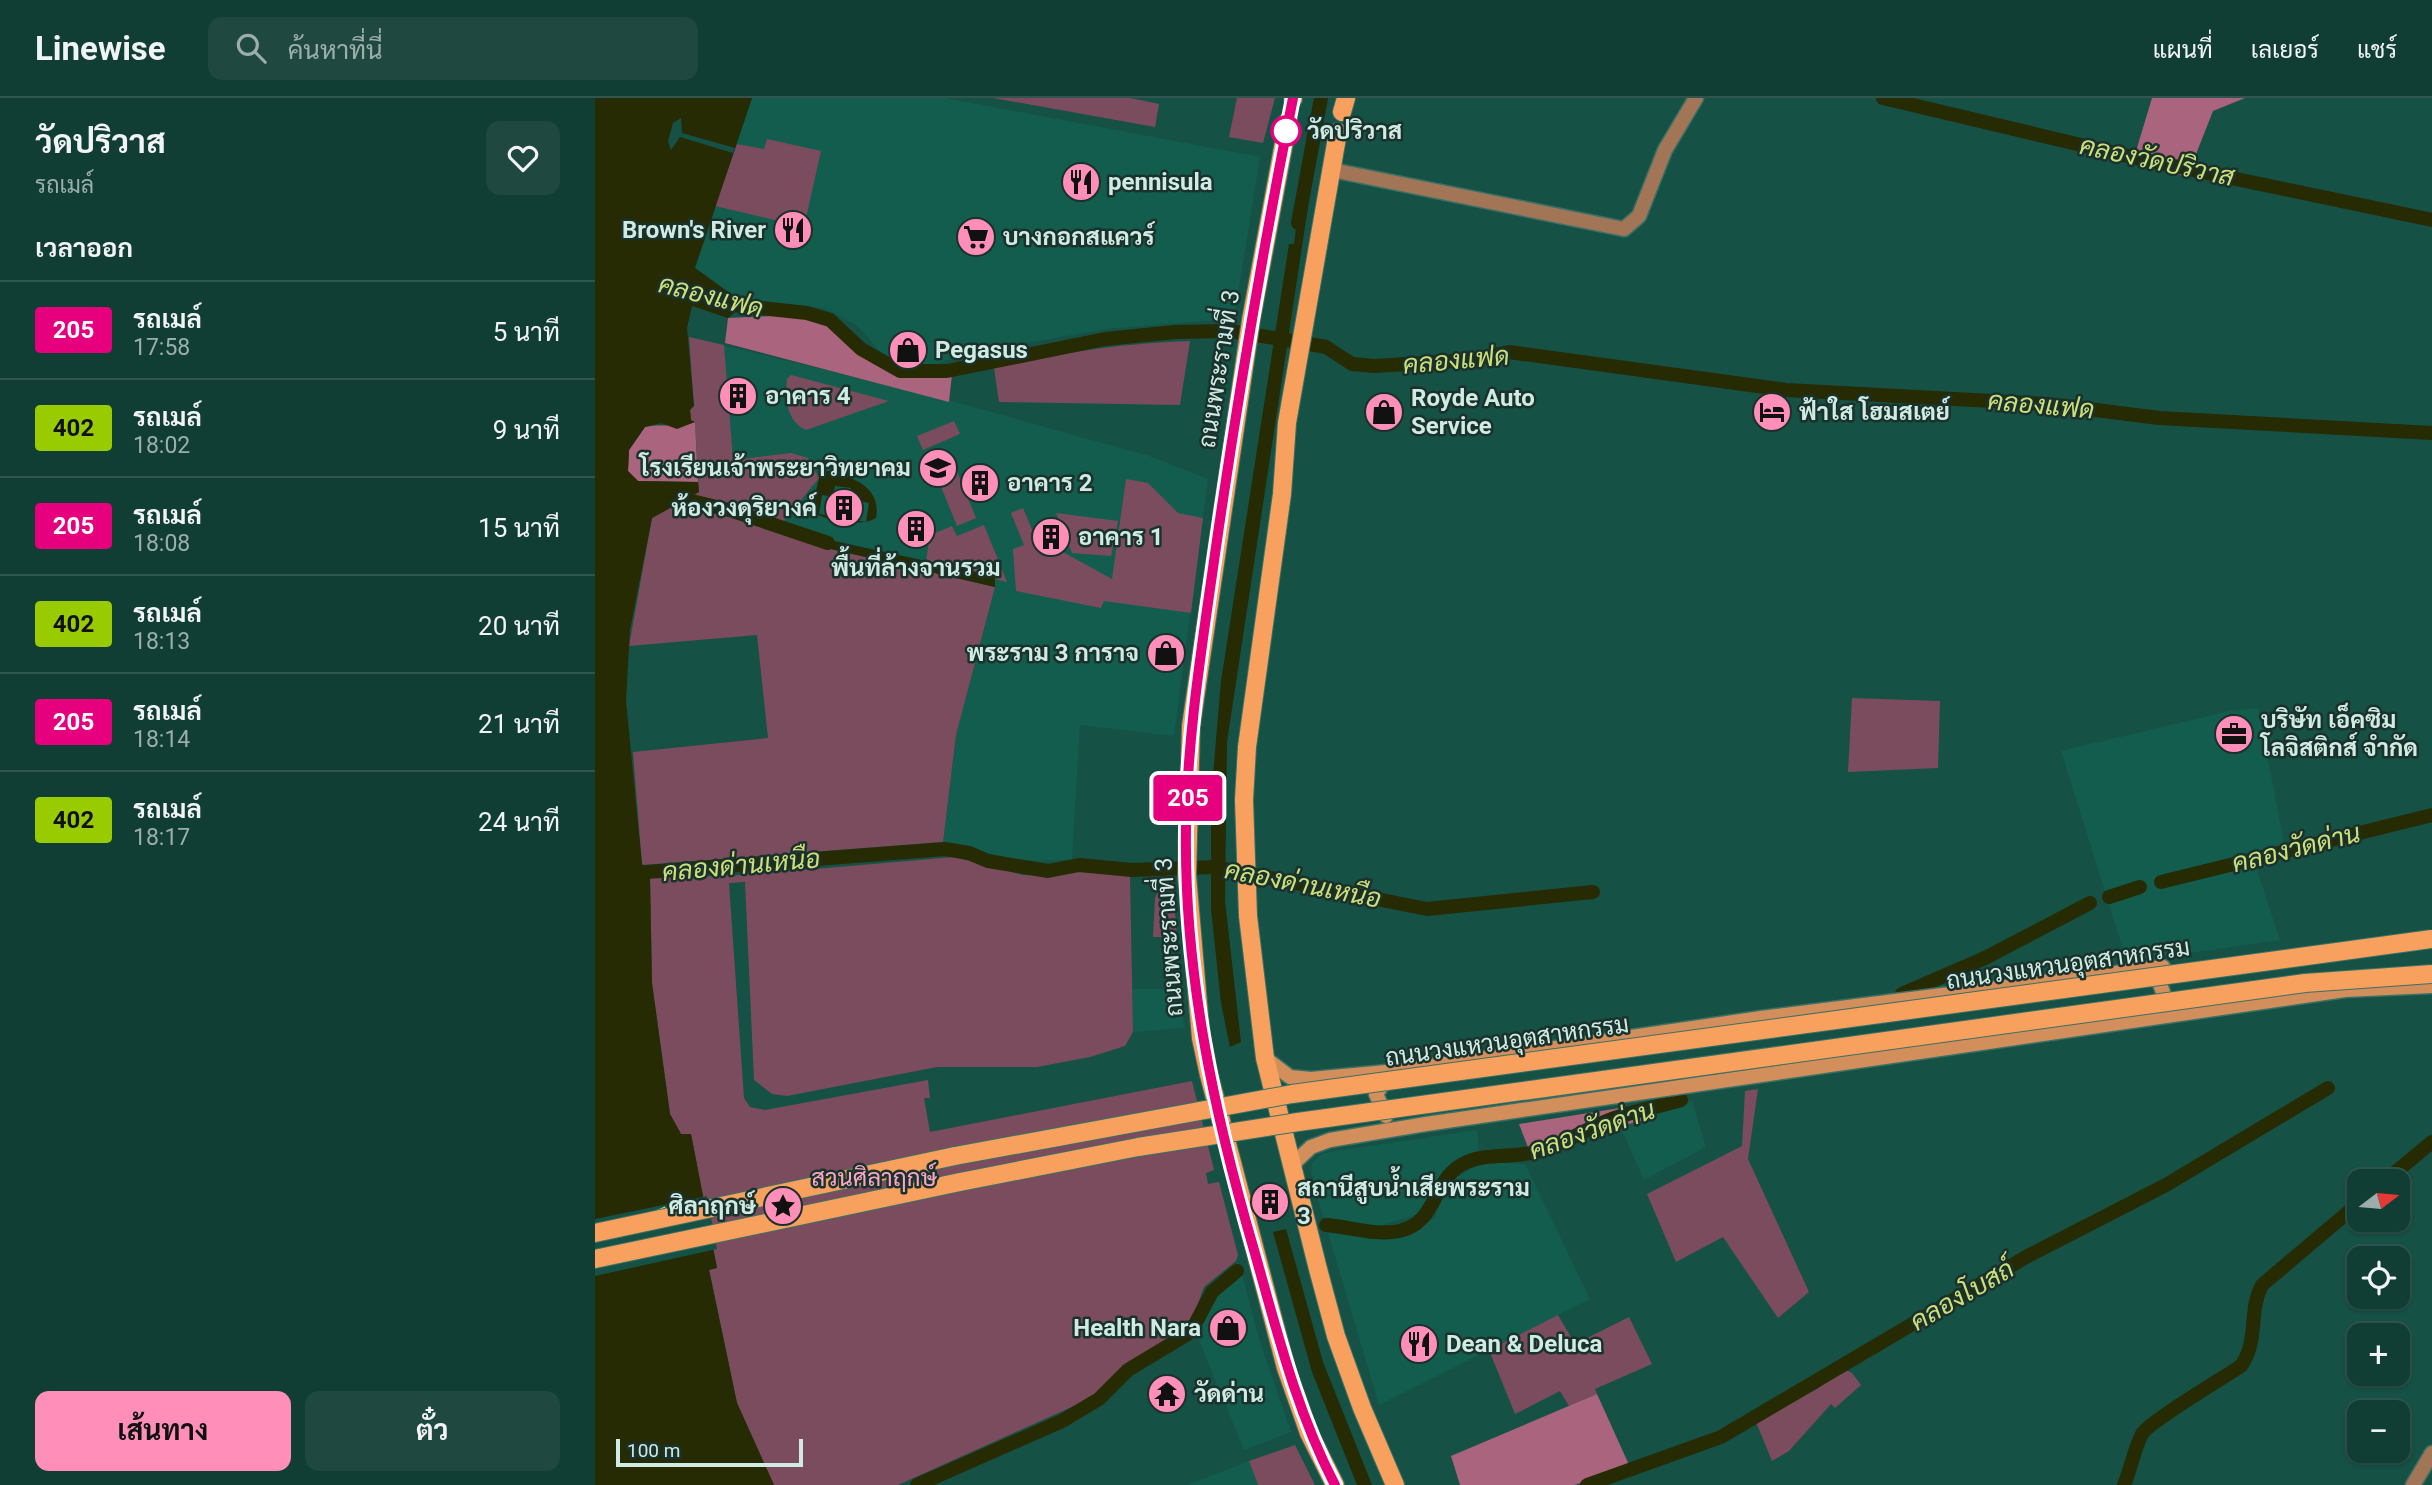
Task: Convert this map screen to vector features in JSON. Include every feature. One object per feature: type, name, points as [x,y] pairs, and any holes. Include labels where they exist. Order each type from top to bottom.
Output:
[{"type":"main road","name":"ถนนพระรามที่ 3","points":[[1288,121],[1251,320],[1191,726],[1187,875],[1201,1038],[1228,1155],[1286,1368],[1309,1433],[1335,1485]]},
{"type":"main road","points":[[1338,132],[1287,423],[1279,521],[1247,747],[1246,882],[1265,1058],[1336,1336],[1362,1408],[1395,1485]]},
{"type":"main road","name":"ถนนวงแหวนอุตสาหกรรม","points":[[1265,1058],[1290,1077],[1311,1079],[1397,1071],[1761,1018],[2137,970],[2432,937]]},
{"type":"main road","name":"ถนนวงแหวนอุตสาหกรรม","points":[[595,1233],[955,1156],[1292,1094],[2432,937]]},
{"type":"main road","points":[[2137,970],[2156,974],[2163,992],[2160,1012],[2147,1019]]},
{"type":"main road","name":"ถนนวงแหวนอุตสาหกรรม","points":[[595,1259],[1138,1147],[1298,1122],[2291,985],[2432,974]]},
{"type":"main road","points":[[1292,1165],[1311,1147],[1330,1140],[1409,1126],[2345,990],[2432,986]]},
{"type":"main road","points":[[1397,1071],[1382,1082],[1376,1094],[1381,1112],[1390,1121],[1409,1126]]},
{"type":"street","points":[[1332,170],[1624,229],[1631,226],[1639,216],[1665,150],[1696,98]]},
{"type":"street","points":[[2413,1485],[2432,1452]]},
{"type":"shaded area","name":"บางกอกสแควร์","points":[[752,98],[945,98],[1260,157],[1234,319],[1114,328],[962,354],[926,369],[899,368],[887,360],[858,326],[824,308],[745,304],[695,268]]},
{"type":"shaded area","points":[[2152,98],[2245,98],[2213,111],[2187,177],[2133,161]]},
{"type":"shaded area","points":[[794,315],[831,327],[866,356],[902,375],[952,374],[949,402],[725,343],[728,318]]},
{"type":"shaded area","name":"โรงเรียนเจ้าพระยาวิทยาคม","points":[[689,337],[933,396],[1149,456],[1208,479],[1174,736],[1080,725],[1072,860],[1012,861],[943,842],[956,735],[995,587],[994,576],[811,536],[749,505],[694,406]]},
{"type":"shaded area","points":[[695,422],[698,482],[638,481],[628,471],[629,450],[645,427]]},
{"type":"shaded area","points":[[2258,708],[2287,858],[2256,867],[2280,940],[2127,962],[2061,751],[2230,711]]},
{"type":"shaded area","points":[[1132,989],[1181,989],[1184,1028],[1133,1032]]},
{"type":"shaded area","points":[[1692,1101],[1706,1147],[1644,1180],[1620,1126],[1650,1118]]},
{"type":"shaded area","points":[[1645,1104],[1650,1119],[1620,1126],[1613,1122],[1582,1136],[1529,1150],[1519,1124]]},
{"type":"shaded area","points":[[1477,1130],[1479,1149],[1448,1167],[1423,1213],[1378,1226],[1323,1217],[1311,1172],[1312,1163],[1323,1153]]},
{"type":"shaded area","points":[[1483,1162],[1525,1164],[1590,1299],[1379,1405],[1328,1233],[1381,1239],[1399,1236],[1434,1219],[1449,1182]]},
{"type":"shaded area","points":[[1242,1273],[1259,1339],[1291,1432],[1244,1450],[1197,1335],[1216,1294]]},
{"type":"shaded area","points":[[1597,1394],[1630,1467],[1574,1485],[1460,1485],[1451,1456]]},
{"type":"shaded area","points":[[1249,1461],[1258,1485],[1187,1485]]},
{"type":"green space","points":[[993,98],[1130,98],[1159,104],[1155,127]]},
{"type":"green space","points":[[1237,98],[1275,98],[1263,143],[1229,137]]},
{"type":"green space","points":[[767,139],[821,151],[804,227],[715,206],[737,144],[764,149]]},
{"type":"green space","points":[[689,337],[724,345],[733,460],[791,453],[808,458],[819,478],[783,522],[811,536],[810,542],[831,549],[995,587],[956,735],[943,842],[642,865],[633,752],[768,738],[757,635],[629,646],[652,518],[699,492],[695,423],[691,420],[690,410],[694,406]]},
{"type":"green space","points":[[1190,341],[1180,405],[999,402],[994,368],[1091,350]]},
{"type":"green space","points":[[791,375],[889,401],[806,430],[794,421],[788,408],[787,379]]},
{"type":"green space","points":[[954,421],[960,434],[923,450],[917,436]]},
{"type":"green space","points":[[954,464],[976,518],[957,526],[935,472]]},
{"type":"green space","points":[[1126,479],[1148,483],[1178,513],[1203,518],[1191,613],[1104,601],[1101,608],[1016,591],[1013,549],[1024,545],[1011,513],[1023,508],[1037,541],[1041,540],[1112,579]]},
{"type":"green space","points":[[1056,513],[1118,521],[1111,556],[1072,553]]},
{"type":"green space","points":[[984,525],[1007,582],[926,561],[930,535],[952,526],[957,536]]},
{"type":"green space","points":[[1852,698],[1940,701],[1938,768],[1848,772]]},
{"type":"green space","name":"สวนศิลาฤกษ์","points":[[954,857],[1023,875],[1044,876],[1078,870],[1130,874],[1133,1032],[1125,1046],[1090,1057],[1037,1067],[937,1067],[787,1096],[772,1094],[754,1080],[745,882],[729,883],[744,1098],[750,1107],[765,1110],[928,1080],[930,1098],[924,1098],[930,1132],[1192,1081],[1214,1170],[1206,1173],[1208,1184],[1219,1182],[1238,1255],[1236,1261],[1204,1287],[1192,1320],[1164,1342],[1128,1362],[1098,1395],[898,1485],[774,1485],[737,1403],[709,1269],[717,1268],[691,1134],[681,1134],[670,1114],[652,983],[650,878],[743,875]]},
{"type":"green space","points":[[1166,875],[1172,875],[1177,937],[1153,937],[1155,898]]},
{"type":"green space","points":[[1758,1089],[1748,1159],[1809,1292],[1778,1318],[1723,1237],[1676,1262],[1647,1194],[1742,1146],[1745,1091]]},
{"type":"green space","points":[[1558,1315],[1575,1344],[1629,1317],[1652,1364],[1595,1389],[1597,1394],[1569,1406],[1560,1391],[1515,1414],[1489,1350]]},
{"type":"green space","points":[[1844,1369],[1852,1373],[1861,1385],[1835,1408],[1831,1404],[1789,1451],[1772,1461],[1756,1422],[1817,1389]]},
{"type":"green space","points":[[1295,1445],[1315,1485],[1258,1485],[1249,1461]]},
{"type":"water","points":[[595,98],[752,98],[695,268],[745,304],[728,318],[692,306],[687,328],[694,406],[690,410],[691,420],[695,422],[677,429],[661,423],[645,427],[629,450],[628,471],[638,481],[698,482],[699,492],[652,518],[630,630],[626,701],[642,864],[650,878],[652,983],[670,1114],[681,1134],[691,1134],[717,1268],[709,1270],[737,1403],[774,1485],[595,1485]]},
{"type":"water","points":[[1299,206],[1308,207],[1227,742],[1225,901],[1241,1042],[1230,1047],[1221,1003],[1211,909],[1211,799],[1221,681],[1289,244],[1294,244]]},
{"type":"water","points":[[827,471],[846,476],[863,485],[874,498],[876,518],[866,522],[869,503],[849,499],[851,488],[835,486],[833,497],[822,495],[819,514],[865,522],[834,520],[811,511],[819,478]]},
{"type":"water","points":[[811,536],[995,576],[995,587],[831,549],[810,542]]},
{"type":"water","points":[[1286,1229],[1323,1362],[1372,1485],[1357,1485],[1312,1372],[1273,1232]]},
{"type":"pier","points":[[681,118],[682,133],[735,148],[733,153],[680,137],[671,150],[668,141],[673,123]]},
{"type":"pier","points":[[1256,1094],[1271,1149],[1249,1152],[1235,1097]]},
{"type":"pier","points":[[707,1196],[717,1249],[595,1276],[595,1219]]},
{"type":"waterway","points":[[1298,223],[1321,98]]},
{"type":"waterway","name":"คลองวัดปริวาส","points":[[1883,98],[2136,158],[2432,220]]},
{"type":"waterway","name":"คลองแฟด","points":[[724,304],[807,313],[830,320],[861,349],[900,371],[947,371],[1105,339],[1175,332],[1230,331],[1326,347],[1352,364],[1374,366],[1470,360],[1509,352],[1786,390],[2048,404],[2159,418],[2432,433]]},
{"type":"waterway","points":[[667,495],[733,511],[828,543]]},
{"type":"waterway","name":"คลองวัดด่าน","points":[[2161,882],[2432,815]]},
{"type":"waterway","name":"คลองด่านเหนือ","points":[[595,876],[945,849],[969,853],[988,861],[1048,871],[1079,865],[1132,870],[1215,867],[1427,909],[1593,892]]},
{"type":"waterway","name":"คลองวัดด่าน","points":[[2109,897],[2140,887]]},
{"type":"waterway","name":"คลองวัดด่าน","points":[[1902,994],[1985,958],[2090,903]]},
{"type":"waterway","name":"คลองโบสถ์","points":[[1587,1485],[1721,1437],[2026,1257],[2166,1185],[2328,1088]]},
{"type":"waterway","name":"คลองวัดด่าน","points":[[1326,1225],[1372,1232],[1400,1231],[1413,1226],[1422,1218],[1447,1177],[1467,1162],[1483,1157],[1536,1152],[1618,1117],[1681,1100]]},
{"type":"waterway","points":[[2399,1169],[2432,1142]]},
{"type":"waterway","points":[[2124,1485],[2142,1434],[2172,1410],[2241,1366],[2250,1346],[2255,1305],[2262,1285],[2347,1213]]},
{"type":"waterway","name":"คลองวัดด่าน","points":[[917,1485],[1062,1421],[1099,1399],[1128,1370],[1186,1335],[1194,1326],[1212,1292],[1237,1271]]},
{"type":"ferry route","points":[[657,1211],[681,1201]]},
{"type":"bus line","name":"205","points":[[1293,98],[1251,320],[1193,709],[1186,831],[1187,875],[1201,1038],[1214,1098],[1286,1368],[1309,1433],[1335,1485]]},
{"type":"place","name":"วัดปริวาส","points":[[1286,131]]},
{"type":"place","name":"pennisula","points":[[1081,182]]},
{"type":"place","name":"Brown's River","points":[[793,230]]},
{"type":"place","name":"บางกอกสแควร์","points":[[976,237]]},
{"type":"place","name":"Pegasus","points":[[908,350]]},
{"type":"place","name":"อาคาร 4","points":[[738,396]]},
{"type":"place","name":"Royde Auto Service","points":[[1384,412]]},
{"type":"place","name":"ฟ้าใส โฮมสเตย์","points":[[1772,412]]},
{"type":"place","name":"โรงเรียนเจ้าพระยาวิทยาคม","points":[[938,468]]},
{"type":"place","name":"อาคาร 2","points":[[980,483]]},
{"type":"place","name":"ห้องวงดุริยางค์","points":[[844,508]]},
{"type":"place","name":"พื้นที่ล้างจานรวม","points":[[916,529]]},
{"type":"place","name":"อาคาร 1","points":[[1051,537]]},
{"type":"place","name":"พระราม 3 การาจ","points":[[1166,653]]},
{"type":"place","name":"บริษัท เอ็คซิม โลจิสติกส์ จำกัด","points":[[2234,734]]},
{"type":"place","name":"สถานีสูบน้ำเสียพระราม 3","points":[[1270,1202]]},
{"type":"place","name":"ศิลาฤกษ์","points":[[783,1206]]},
{"type":"place","name":"Health Nara","points":[[1228,1328]]},
{"type":"place","name":"Dean & Deluca","points":[[1419,1344]]},
{"type":"place","name":"วัดด่าน","points":[[1167,1394]]}]
